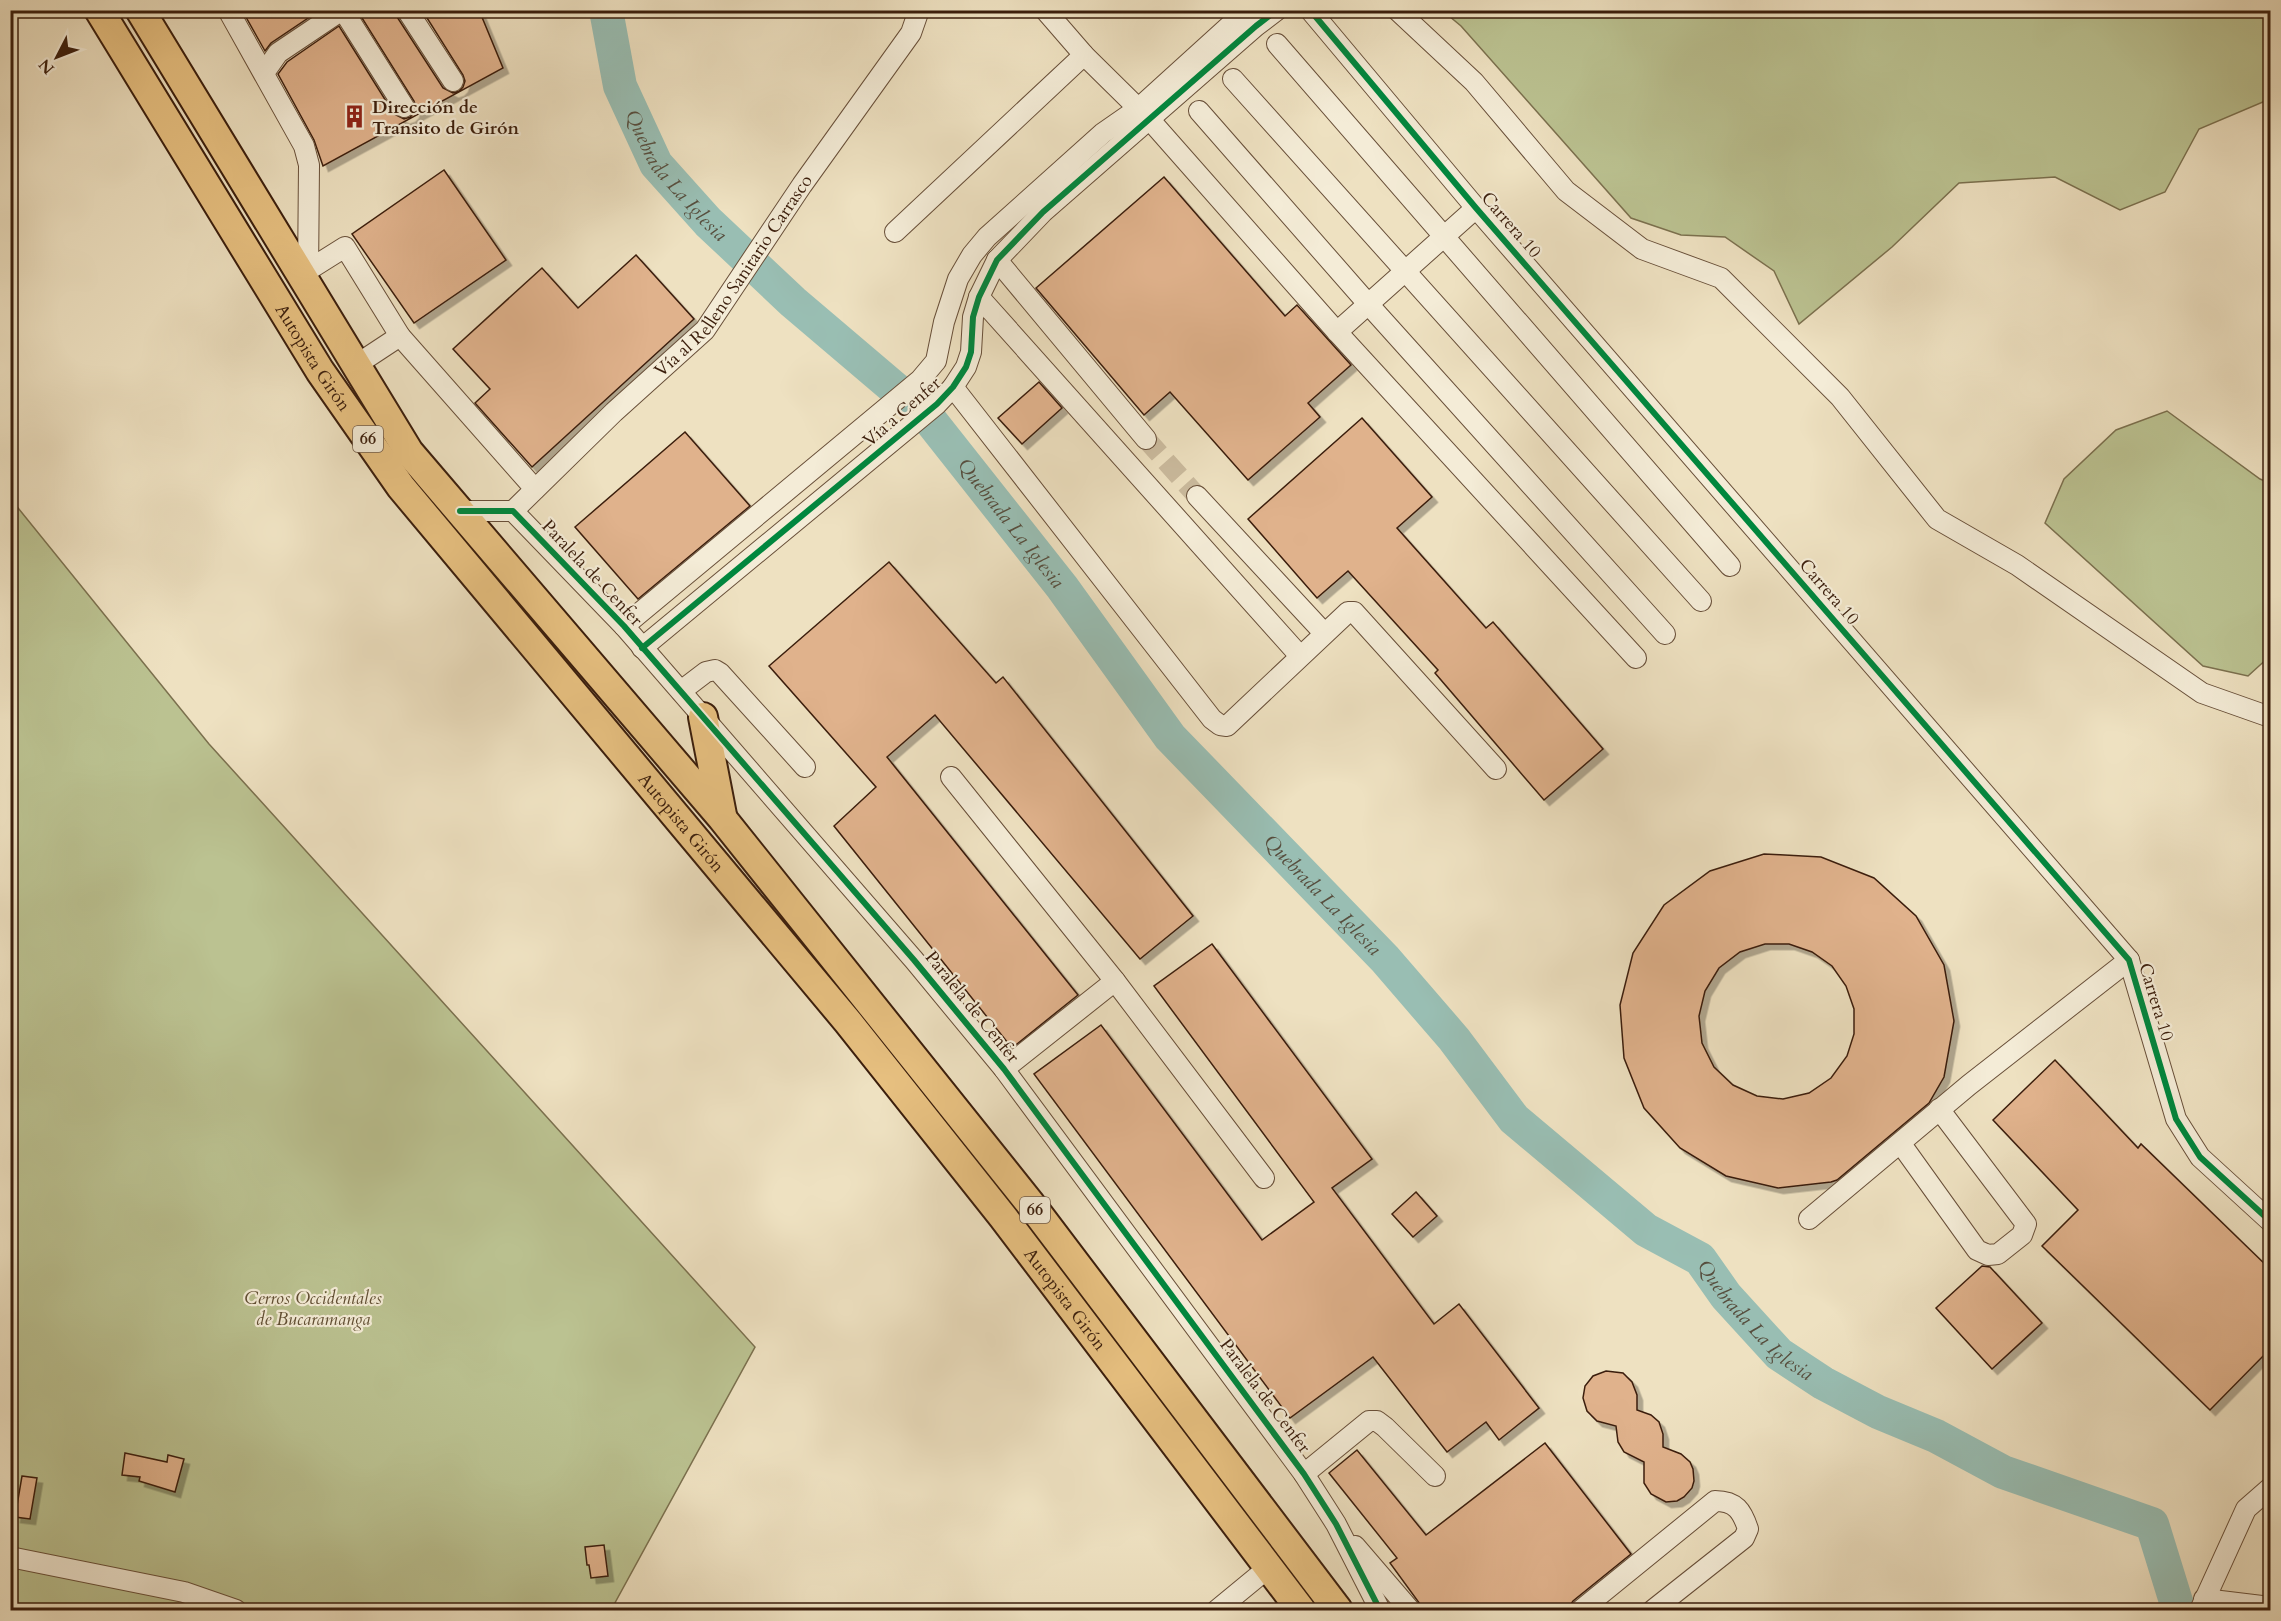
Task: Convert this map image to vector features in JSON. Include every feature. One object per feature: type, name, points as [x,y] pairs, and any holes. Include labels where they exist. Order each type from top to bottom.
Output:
[{"type":"highway","name":"Autopista Girón","points":[[99,10],[321,371],[401,487],[848,1022],[1003,1217],[1301,1611]]},
{"type":"highway","name":"Autopista Girón","points":[[140,10],[309,276],[356,365],[409,452],[722,818],[1029,1202],[1338,1611]]},
{"type":"highway","points":[[703,717],[722,818]]},
{"type":"street","points":[[228,10],[304,146],[309,165],[309,276]]},
{"type":"street","points":[[264,73],[278,52],[343,10],[404,107]]},
{"type":"street","points":[[407,10],[453,81]]},
{"type":"street","name":"Vía al Relleno Sanitario Carrasco","points":[[513,510],[614,412],[705,330],[768,236],[911,33],[919,10]]},
{"type":"street","points":[[1045,10],[1084,55],[1145,114],[1337,332],[1636,658]]},
{"type":"street","name":"Vía a Cenfer","points":[[642,648],[937,404],[953,387],[966,367],[971,352],[973,317],[979,297],[997,260],[1247,10]]},
{"type":"street","name":"Vía a Cenfer","points":[[624,626],[920,380],[936,360],[958,279],[972,255],[987,237],[1103,134],[1169,102],[1277,10]]},
{"type":"street","name":"Carrera 10","points":[[1310,10],[1476,208],[2129,960],[2176,1119],[2200,1157],[2271,1221]]},
{"type":"street","points":[[1397,10],[1474,82],[1566,191],[1642,249],[1721,278],[1840,397],[1937,519],[2017,565],[2202,693],[2271,717]]},
{"type":"street","points":[[1277,44],[1730,566]]},
{"type":"street","points":[[895,232],[1084,55]]},
{"type":"street","points":[[1233,79],[1701,601]]},
{"type":"street","points":[[1199,111],[1369,305],[1665,634]]},
{"type":"street","points":[[1337,332],[1476,208]]},
{"type":"street","points":[[309,276],[345,247],[400,336],[535,489]]},
{"type":"street","points":[[997,260],[1146,439]]},
{"type":"street","points":[[979,297],[1300,656]]},
{"type":"street","points":[[356,365],[400,336]]},
{"type":"street","points":[[953,387],[1212,719],[1220,725],[1227,726],[1348,612],[1359,615],[1496,769]]},
{"type":"street","points":[[1197,496],[1324,633]]},
{"type":"street","points":[[460,511],[513,510]]},
{"type":"street","name":"Paralela de Cenfer","points":[[513,510],[624,626],[914,960],[1004,1069],[1304,1474],[1335,1524],[1380,1611]]},
{"type":"street","points":[[681,691],[706,672],[715,669],[805,767]]},
{"type":"street","points":[[951,777],[1115,981],[1264,1178]]},
{"type":"street","points":[[1809,1219],[1901,1144],[1939,1109],[2129,960]]},
{"type":"street","points":[[1004,1069],[1115,981]]},
{"type":"street","points":[[1901,1144],[1977,1250],[1988,1255],[1998,1254],[2022,1235],[2026,1224],[1939,1109]]},
{"type":"street","points":[[1304,1474],[1369,1421],[1377,1421],[1435,1476]]},
{"type":"street","points":[[2271,1488],[2246,1509],[2202,1605],[2271,1607]]},
{"type":"street","points":[[1581,1611],[1715,1501],[1726,1501],[1742,1512],[1748,1529],[1744,1538],[1653,1611]]},
{"type":"street","name":"Paralela de Cenfer","points":[[1335,1524],[1410,1611]]},
{"type":"street","points":[[10,1557],[184,1593],[236,1611]]},
{"type":"street","points":[[1217,1611],[1268,1568]]},
{"type":"green space","points":[[1443,11],[2270,11],[2270,99],[2199,129],[2165,192],[2120,210],[2055,177],[1959,183],[1892,247],[1799,324],[1774,271],[1725,237],[1681,235],[1631,218],[1461,26]]},
{"type":"green space","points":[[2167,411],[2260,479],[2270,483],[2270,656],[2248,676],[2203,666],[2045,523],[2064,479],[2116,430]]},
{"type":"green space","name":"Cerros Occidentales de Bucaramanga","points":[[10,498],[209,744],[755,1347],[611,1610],[11,1610]]},
{"type":"building","points":[[242,10],[320,10],[271,43],[265,51]]},
{"type":"building","name":"Dirección de Transito de Girón","points":[[357,10],[395,10],[397,17],[443,88],[453,93],[463,87],[465,81],[463,75],[422,10],[479,10],[503,68],[323,166],[314,140],[278,74],[287,62],[339,26],[394,114],[404,119],[414,113],[416,107]]},
{"type":"building","points":[[444,170],[506,260],[414,323],[352,234]]},
{"type":"building","points":[[1164,177],[1285,316],[1297,305],[1351,365],[1308,403],[1320,417],[1248,480],[1170,392],[1144,415],[1036,288]]},
{"type":"building","points":[[636,255],[694,319],[532,467],[475,403],[490,389],[453,349],[542,268],[578,308]]},
{"type":"building","points":[[1039,382],[1062,408],[1022,444],[998,418]]},
{"type":"building","points":[[1362,418],[1432,497],[1397,528],[1486,628],[1493,622],[1603,749],[1544,800],[1435,673],[1438,670],[1348,571],[1317,598],[1248,519]]},
{"type":"building","points":[[685,432],[750,506],[638,599],[575,527]]},
{"type":"building","points":[[889,562],[996,683],[1003,677],[1193,916],[1140,959],[935,715],[887,757],[1078,995],[1012,1048],[834,826],[876,787],[769,666]]},
{"type":"building","points":[[1764,854],[1821,857],[1874,878],[1916,916],[1944,965],[1954,1021],[1944,1077],[1929,1103],[1837,1180],[1778,1188],[1726,1176],[1680,1148],[1644,1108],[1624,1058],[1620,1005],[1633,953],[1664,905],[1710,871]],"holes":[[[1765,944],[1789,944],[1812,952],[1832,966],[1846,986],[1854,1009],[1854,1034],[1847,1056],[1831,1078],[1809,1093],[1783,1099],[1757,1096],[1733,1085],[1714,1067],[1702,1043],[1699,1016],[1705,991],[1719,968],[1740,952]]]},
{"type":"building","points":[[1212,944],[1372,1159],[1332,1188],[1434,1324],[1459,1304],[1539,1408],[1499,1440],[1486,1422],[1447,1452],[1373,1357],[1290,1418],[1034,1074],[1101,1025],[1262,1240],[1314,1202],[1154,986]]},
{"type":"building","points":[[2055,1060],[2138,1148],[2141,1144],[2271,1270],[2271,1348],[2210,1410],[2042,1246],[2078,1210],[1993,1120]]},
{"type":"building","points":[[1416,1192],[1437,1216],[1413,1237],[1392,1214]]},
{"type":"building","points":[[1982,1266],[1990,1267],[2042,1323],[1992,1369],[1936,1308]]},
{"type":"building","points":[[1606,1371],[1623,1373],[1632,1382],[1637,1395],[1637,1410],[1651,1415],[1659,1422],[1663,1434],[1663,1447],[1681,1454],[1690,1462],[1694,1481],[1692,1488],[1684,1497],[1677,1501],[1666,1502],[1651,1494],[1644,1483],[1644,1462],[1624,1452],[1618,1442],[1616,1426],[1597,1421],[1587,1411],[1583,1398],[1585,1386],[1593,1376]]},
{"type":"building","points":[[1545,1443],[1631,1554],[1573,1601],[1566,1611],[1425,1611],[1390,1563],[1397,1558],[1329,1473],[1357,1450],[1426,1535]]},
{"type":"building","points":[[125,1453],[167,1462],[168,1455],[184,1459],[175,1492],[139,1481],[140,1477],[122,1475]]},
{"type":"building","points":[[22,1476],[37,1478],[30,1519],[15,1517]]},
{"type":"building","points":[[604,1545],[608,1576],[591,1578],[585,1547]]},
{"type":"waterway","name":"Quebrada La Iglesia","points":[[606,10],[620,86],[656,164],[708,222],[793,302],[926,415],[1062,587],[1170,737],[1385,959],[1454,1039],[1514,1119],[1646,1230],[1700,1259],[1726,1296],[1779,1354],[1823,1383],[1878,1412],[1936,1436],[2003,1472],[2152,1524],[2178,1608],[2181,1610]]},
{"type":"tunnel","points":[[1146,439],[1197,496]]},
{"type":"cycle path","points":[[642,648],[937,404],[953,387],[966,367],[971,352],[973,317],[979,297],[997,260],[1043,212],[1277,10]]},
{"type":"cycle path","points":[[1310,10],[1476,208],[2129,960],[2176,1119],[2200,1157],[2270,1221]]},
{"type":"cycle path","points":[[460,511],[513,511],[624,626],[914,960],[1004,1069],[1304,1474],[1336,1524],[1380,1610]]},
{"type":"place","name":"Dirección de Transito de Girón","points":[[354,117]]}]
